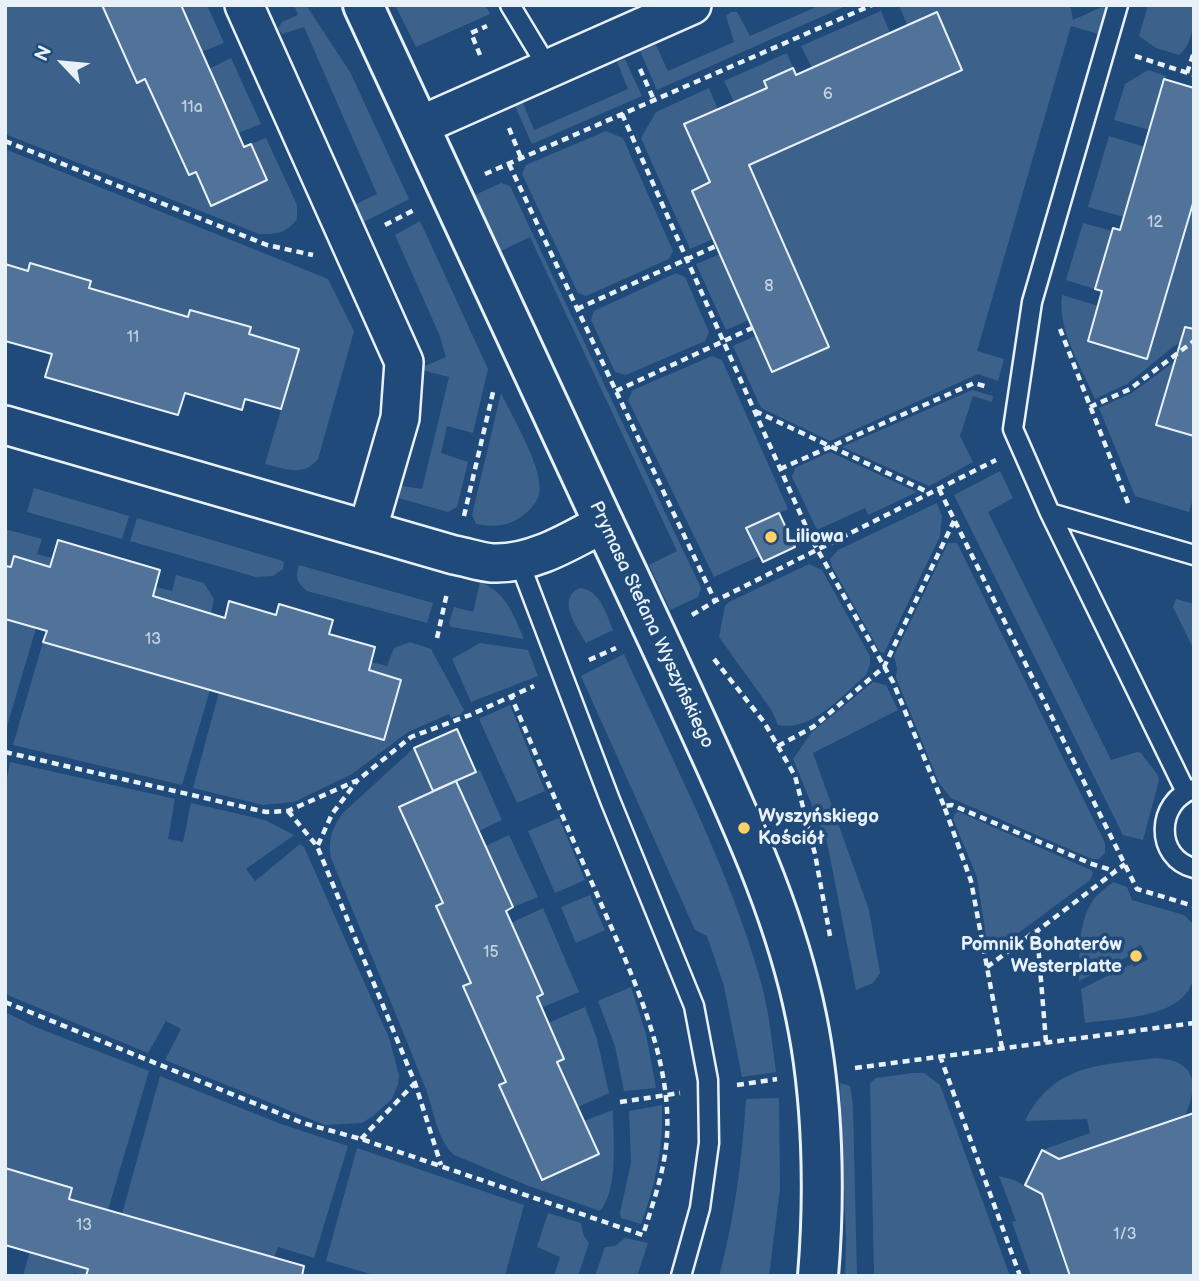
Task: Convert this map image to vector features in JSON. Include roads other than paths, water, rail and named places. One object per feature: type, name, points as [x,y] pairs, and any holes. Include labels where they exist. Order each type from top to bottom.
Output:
[{"type":"street","points":[[244,5],[404,362],[400,418],[368,528]]},
{"type":"street","name":"Prymasa Stefana Wyszyńskiego","points":[[363,5],[744,828],[771,894],[791,954],[806,1017],[797,1076],[821,1202],[818,1276]]},
{"type":"street","points":[[419,126],[692,5]]},
{"type":"street","points":[[5,425],[454,555],[491,563],[519,561],[557,548],[604,523]]},
{"type":"lane","points":[[510,5],[548,68]]},
{"type":"lane","points":[[1118,5],[1032,302],[1013,429],[1050,513],[1190,790],[1175,800],[1168,811],[1164,837],[1177,860],[1194,869]]},
{"type":"lane","points":[[1050,513],[1194,555]]},
{"type":"lane","points":[[519,561],[610,800],[694,1006],[708,1080],[709,1143],[700,1209],[681,1276]]},
{"type":"place","name":"Liliowa","points":[[771,537]]},
{"type":"place","name":"Wyszyńskiego Kościół","points":[[744,828]]},
{"type":"place","name":"Pomnik Bohaterów Westerplatte","points":[[1136,956]]}]
